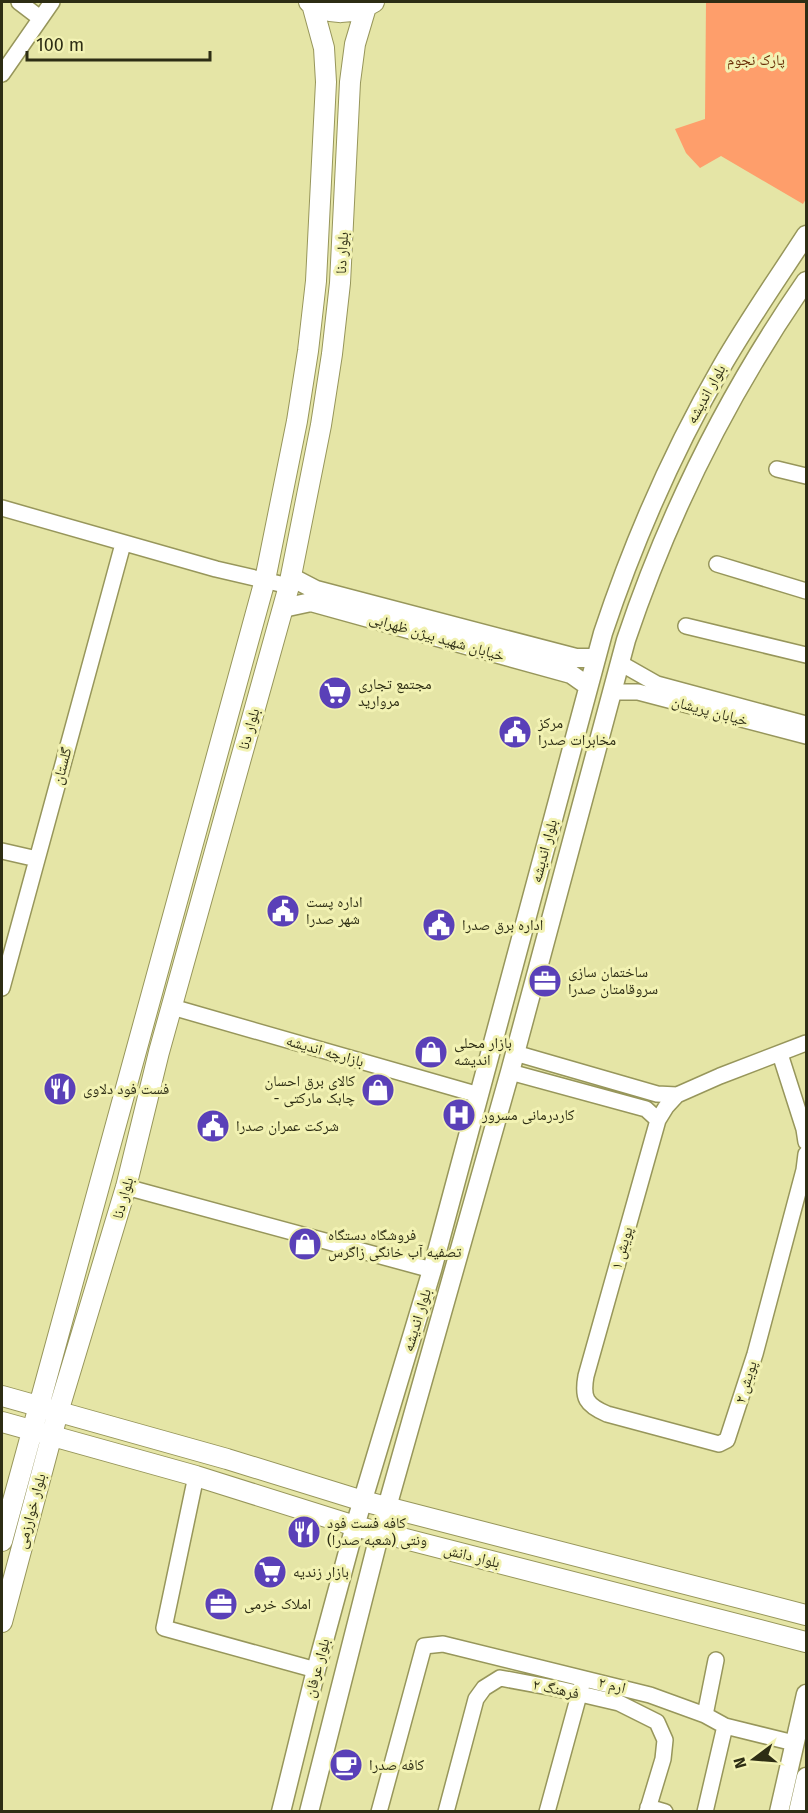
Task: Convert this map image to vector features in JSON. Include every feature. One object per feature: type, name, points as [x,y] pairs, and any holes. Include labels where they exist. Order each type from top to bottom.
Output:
[{"type":"main road","points":[[311,3],[325,10],[339,13],[353,12],[370,4]]},
{"type":"main road","name":"بلوار دنا","points":[[42,1433],[38,1406],[265,580],[297,421],[316,281],[326,82],[324,48],[311,3]]},
{"type":"main road","name":"بلوار دنا","points":[[42,1433],[58,1412],[126,1187],[172,1007],[290,581],[333,354],[340,283],[350,82],[355,44],[370,4]]},
{"type":"main road","name":"بلوار دانش","points":[[2,1396],[227,1459],[363,1501],[807,1615]]},
{"type":"main road","name":"بلوار دانش","points":[[2,1422],[196,1476],[356,1526],[807,1642]]},
{"type":"main road","name":"بلوار خوارزمی","points":[[2,1541],[42,1433]]},
{"type":"main road","name":"بلوار خوارزمی","points":[[2,1622],[42,1433]]},
{"type":"street","points":[[19,2],[40,18]]},
{"type":"street","points":[[2,74],[52,2]]},
{"type":"street","name":"بلوار اندیشه","points":[[356,1526],[432,1270],[588,686],[622,574],[651,504],[684,434],[722,364],[807,235]]},
{"type":"street","name":"بلوار اندیشه","points":[[380,1532],[510,1072],[620,663],[646,583],[674,514],[706,446],[776,324],[807,281]]},
{"type":"street","points":[[777,470],[807,476]]},
{"type":"street","points":[[2,508],[216,569],[265,580],[290,581]]},
{"type":"street","name":"گلستان","points":[[2,988],[123,544]]},
{"type":"street","points":[[717,564],[807,591]]},
{"type":"street","name":"خیابان شهید بیژن ظهرابی","points":[[290,581],[316,590],[576,658],[596,658]]},
{"type":"street","name":"خیابان شهید بیژن ظهرابی","points":[[283,608],[311,602],[571,674],[588,686]]},
{"type":"street","points":[[686,626],[807,655]]},
{"type":"street","name":"خیابان پریشان","points":[[620,663],[657,684],[807,724]]},
{"type":"street","name":"خیابان پریشان","points":[[613,692],[638,692],[807,736]]},
{"type":"street","points":[[2,851],[37,859]]},
{"type":"street","name":"بازارچه اندیشه","points":[[172,1007],[479,1095]]},
{"type":"street","points":[[510,1072],[645,1109],[658,1120],[677,1095],[807,1043]]},
{"type":"street","points":[[515,1053],[657,1094],[677,1095]]},
{"type":"street","points":[[780,1054],[807,1142]]},
{"type":"street","name":"پویش ۱","points":[[586,1376],[658,1120]]},
{"type":"street","name":"پویش ۲","points":[[586,1376],[583,1390],[588,1402],[594,1408],[607,1414],[719,1444],[727,1440],[755,1354],[807,1154]]},
{"type":"street","points":[[126,1187],[432,1270]]},
{"type":"street","points":[[196,1476],[164,1628],[316,1670]]},
{"type":"street","name":"بلوار عرفان","points":[[281,1812],[316,1670],[356,1526]]},
{"type":"street","name":"بلوار عرفان","points":[[309,1812],[380,1532]]},
{"type":"street","name":"ارم ۲","points":[[379,1812],[424,1646],[442,1644],[650,1695],[705,1715],[725,1726],[794,1743]]},
{"type":"street","points":[[705,1715],[716,1660]]},
{"type":"street","name":"فرهنگ ۲","points":[[446,1812],[476,1699],[484,1688],[500,1678],[619,1703],[657,1722],[665,1740],[648,1809]]},
{"type":"street","points":[[547,1812],[583,1678]]},
{"type":"street","points":[[779,1812],[807,1694]]},
{"type":"street","points":[[705,1812],[725,1726]]},
{"type":"street","points":[[798,1812],[807,1777]]},
{"type":"street","points":[[648,1809],[665,1812]]},
{"type":"green space","name":"پارک نجوم","points":[[706,2],[806,2],[806,199],[803,204],[721,156],[700,168],[686,153],[675,129],[705,119]]},
{"type":"place","name":"مجتمع تجاری مروارید","points":[[335,693]]},
{"type":"place","name":"مرکز مخابرات صدرا","points":[[515,732]]},
{"type":"place","name":"اداره پست شهر صدرا","points":[[283,911]]},
{"type":"place","name":"اداره برق صدرا","points":[[439,925]]},
{"type":"place","name":"ساختمان سازی سروقامتان صدرا","points":[[545,981]]},
{"type":"place","name":"بازار محلی اندیشه","points":[[431,1052]]},
{"type":"place","name":"فست فود دلاوی","points":[[60,1089]]},
{"type":"place","name":"کالای برق احسان - چابک مارکتی","points":[[378,1090]]},
{"type":"place","name":"کاردرمانی مسرور","points":[[459,1115]]},
{"type":"place","name":"شرکت عمران صدرا","points":[[213,1126]]},
{"type":"place","name":"فروشگاه دستگاه تصفیه آب خانگی زاگرس","points":[[305,1244]]},
{"type":"place","name":"کافه فست فود ونتی (شعبه صدرا)","points":[[304,1532]]},
{"type":"place","name":"بازار زندیه","points":[[270,1572]]},
{"type":"place","name":"املاک خرمی","points":[[221,1604]]},
{"type":"place","name":"کافه صدرا","points":[[346,1765]]}]
